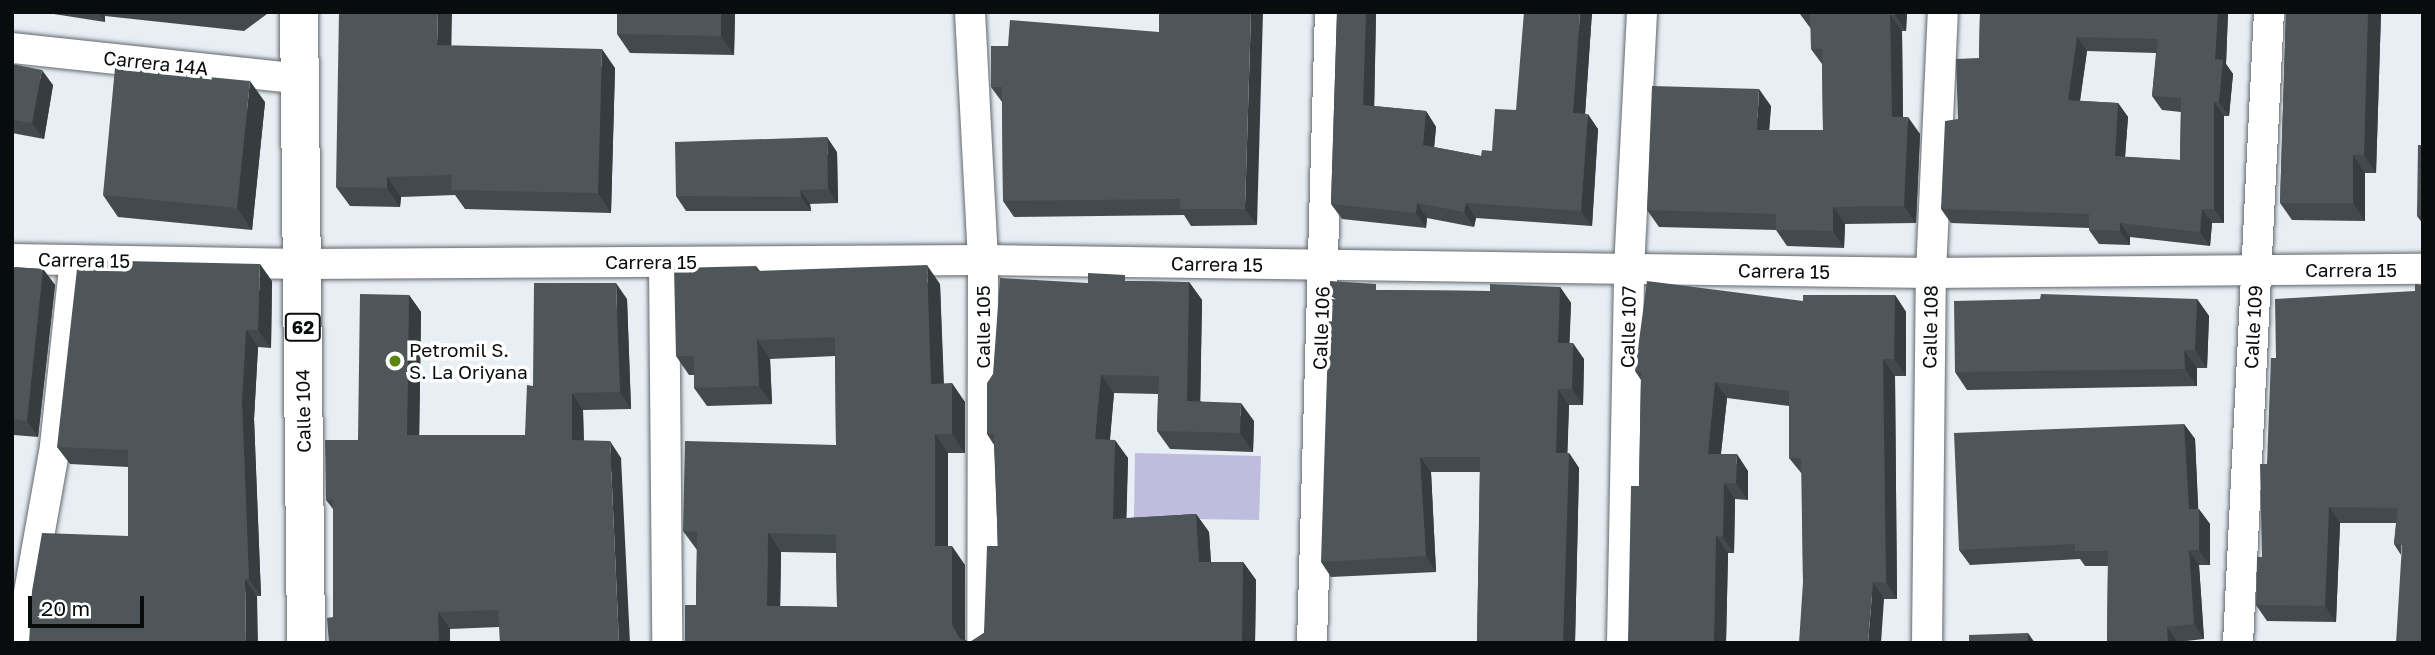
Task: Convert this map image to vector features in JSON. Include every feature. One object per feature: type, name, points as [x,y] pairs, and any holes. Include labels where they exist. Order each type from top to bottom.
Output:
[{"type":"main road","name":"Calle 104","points":[[299,12],[306,643]]},
{"type":"street","name":"Calle 105","points":[[970,12],[983,260],[982,643]]},
{"type":"street","name":"Calle 106","points":[[1312,643],[1330,12]]},
{"type":"street","name":"Calle 107","points":[[1622,643],[1629,269],[1642,12]]},
{"type":"street","name":"Calle 108","points":[[1927,643],[1931,273],[1942,12]]},
{"type":"street","name":"Calle 109","points":[[2238,643],[2269,12]]},
{"type":"street","name":"Carrera 14A","points":[[12,48],[300,79]]},
{"type":"street","name":"Carrera 15","points":[[12,259],[302,264],[983,260],[1931,273],[2423,269]]},
{"type":"street","points":[[20,643],[55,446],[75,260]]},
{"type":"street","points":[[664,262],[667,643]]},
{"type":"shaded area","points":[[1135,453],[1261,456],[1259,520],[1134,518]]},
{"type":"building","points":[[339,12],[438,12],[437,45],[602,49],[598,193],[451,190],[452,175],[387,177],[387,188],[336,187]]},
{"type":"building","points":[[617,12],[721,12],[721,36],[617,34]]},
{"type":"building","points":[[1159,12],[1251,12],[1245,209],[1180,209],[1180,199],[1003,201],[1002,87],[991,87],[991,46],[1008,46],[1010,20],[1159,32]]},
{"type":"building","points":[[1337,12],[1366,12],[1363,105],[1426,111],[1423,145],[1481,156],[1482,150],[1492,151],[1495,109],[1516,110],[1524,12],[1580,12],[1573,113],[1588,114],[1581,211],[1466,203],[1464,212],[1417,203],[1416,213],[1331,204]]},
{"type":"building","points":[[1800,12],[1895,12],[1895,15],[1890,15],[1892,117],[1908,117],[1904,206],[1833,207],[1833,231],[1776,230],[1776,214],[1647,210],[1652,86],[1759,89],[1757,130],[1823,130],[1822,49],[1811,49],[1810,14]]},
{"type":"building","points":[[1980,12],[2218,12],[2215,59],[2223,60],[2219,102],[2214,102],[2214,209],[2202,209],[2200,232],[2120,223],[2120,231],[2089,230],[2089,214],[1941,209],[1945,121],[1958,119],[1956,59],[1979,58]],"holes":[[[2077,37],[2158,39],[2152,96],[2181,98],[2180,160],[2115,156],[2118,103],[2068,100]]]},
{"type":"building","points":[[2286,12],[2368,12],[2364,155],[2353,155],[2353,203],[2280,203]]},
{"type":"building","points":[[12,64],[42,70],[32,123],[12,120]]},
{"type":"building","points":[[115,68],[250,81],[237,208],[103,195]]},
{"type":"building","points":[[827,137],[828,189],[800,190],[801,197],[676,196],[675,142]]},
{"type":"building","points":[[2418,145],[2423,145],[2423,216],[2417,216]]},
{"type":"building","points":[[78,260],[260,264],[258,330],[246,330],[242,401],[249,579],[245,579],[246,643],[29,643],[32,591],[42,533],[128,536],[128,450],[57,447]]},
{"type":"building","points":[[927,265],[931,384],[952,383],[952,434],[935,434],[935,546],[952,546],[952,625],[960,639],[970,642],[984,633],[987,546],[998,546],[994,434],[987,434],[987,383],[993,374],[1000,278],[1088,283],[1088,273],[1125,275],[1125,281],[1189,282],[1187,401],[1241,403],[1240,433],[1157,431],[1159,376],[1101,375],[1095,439],[1115,440],[1113,519],[1196,514],[1199,562],[1243,562],[1242,643],[685,643],[685,605],[696,605],[697,532],[683,531],[685,441],[836,445],[835,337],[757,340],[759,386],[694,388],[694,356],[676,356],[674,268],[756,266],[756,271]],"holes":[[[768,533],[836,535],[837,607],[767,606]]]},
{"type":"building","points":[[12,267],[43,269],[27,421],[12,419]]},
{"type":"building","points":[[1330,281],[1376,284],[1376,290],[1490,291],[1490,284],[1560,287],[1558,343],[1573,343],[1572,389],[1558,389],[1556,453],[1569,453],[1563,643],[1477,643],[1480,457],[1420,457],[1426,556],[1321,562]]},
{"type":"building","points":[[1647,281],[1803,301],[1803,295],[1895,295],[1894,359],[1883,359],[1886,583],[1873,582],[1868,643],[1799,643],[1803,582],[1801,458],[1789,458],[1789,391],[1715,382],[1708,454],[1737,454],[1736,483],[1724,483],[1723,537],[1716,536],[1714,642],[1750,643],[1628,643],[1631,486],[1639,486],[1641,372],[1635,371]]},
{"type":"building","points":[[534,283],[616,283],[620,392],[572,393],[572,440],[610,441],[619,643],[500,643],[498,610],[438,612],[439,643],[329,643],[327,618],[333,617],[333,500],[326,500],[325,440],[358,440],[360,294],[409,295],[407,435],[525,435],[527,385],[533,386]]},
{"type":"building","points":[[2415,284],[2423,285],[2423,643],[2396,643],[2402,545],[2394,544],[2398,508],[2329,507],[2325,606],[2256,605],[2257,557],[2262,557],[2260,464],[2267,464],[2271,358],[2276,358],[2275,299],[2415,291]]},
{"type":"building","points":[[2041,294],[2197,299],[2195,350],[2184,350],[2185,369],[1955,372],[1954,301],[2040,299]]},
{"type":"building","points":[[2184,424],[2189,509],[2199,509],[2199,550],[2189,550],[2194,624],[2167,627],[2168,643],[2107,643],[2108,551],[2075,551],[2075,544],[1959,550],[1954,433]]},
{"type":"building","points":[[2028,633],[2028,643],[1969,643],[1969,635]]},
{"type":"place","name":"Petromil S. S. La Oriyana","points":[[395,361]]}]
